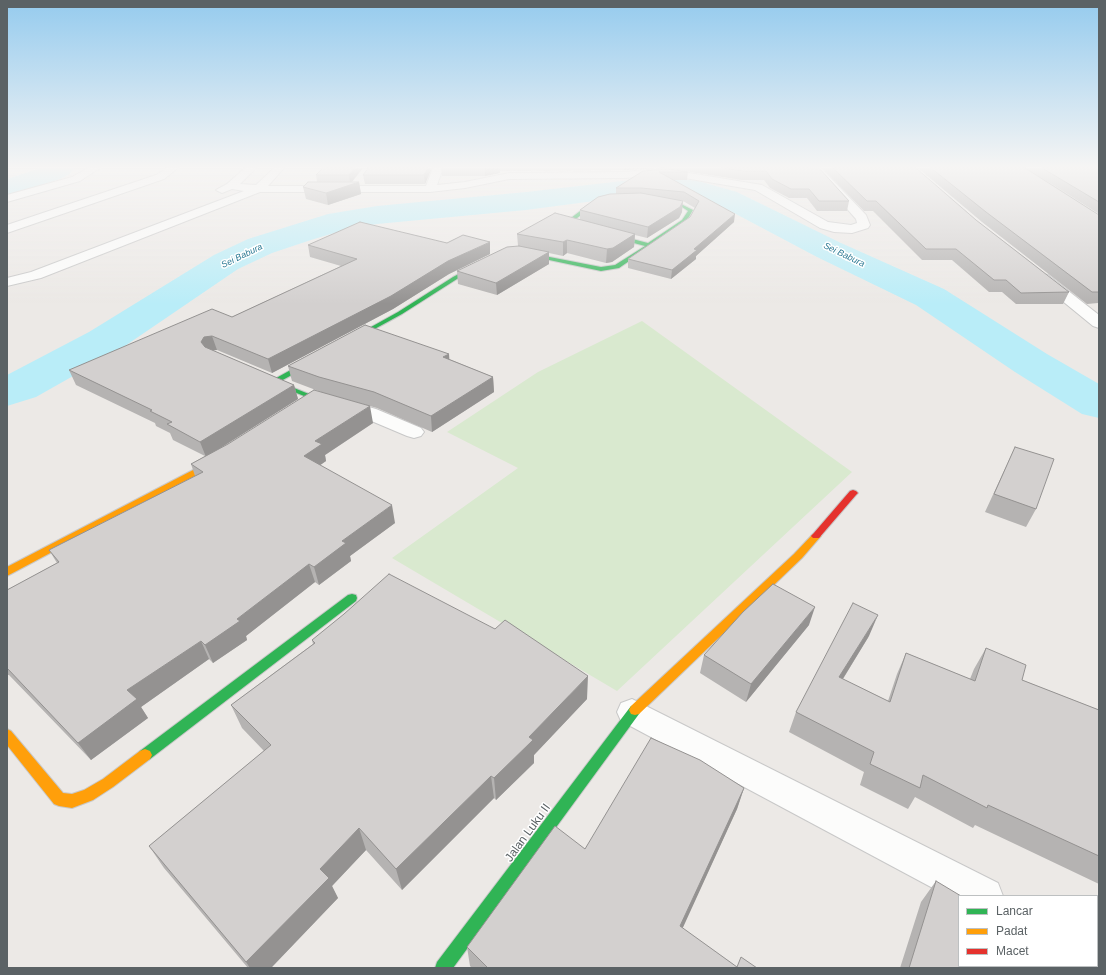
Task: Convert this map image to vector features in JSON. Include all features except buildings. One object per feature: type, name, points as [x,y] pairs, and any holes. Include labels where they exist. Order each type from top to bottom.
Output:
[{"type":"street","points":[[7,229],[53,214]]},
{"type":"street","points":[[7,282],[36,275],[195,214]]},
{"type":"street","points":[[580,214],[570,221],[572,225],[649,245]]},
{"type":"street","points":[[511,253],[518,252],[607,269],[625,264],[649,245],[684,221],[689,214]]},
{"type":"street","points":[[803,214],[824,225],[852,229],[864,225],[862,218],[858,214]]},
{"type":"street","points":[[342,345],[400,313],[456,278],[491,259]]},
{"type":"street","points":[[16,266],[36,275]]},
{"type":"street","points":[[1032,269],[1099,323]]},
{"type":"street","points":[[323,355],[267,379],[315,398],[369,414],[414,432]]},
{"type":"street","points":[[289,416],[315,398]]},
{"type":"street","points":[[7,572],[226,456]]},
{"type":"street","name":"Jalan Luku II","points":[[443,968],[632,712],[798,556],[853,493]]},
{"type":"street","points":[[7,735],[59,799],[72,801],[88,795],[108,783],[352,598]]},
{"type":"street","points":[[632,712],[983,895]]},
{"type":"green space","points":[[642,321],[852,472],[617,691],[392,558],[518,468],[447,432],[538,372]]},
{"type":"waterway","name":"Sei Babura","points":[[7,392],[20,387],[104,341],[226,262],[260,246],[339,221],[393,214]]},
{"type":"waterway","name":"Sei Babura","points":[[757,214],[829,250],[930,297],[1031,363],[1099,404]]},
{"type":"traffic: fast","points":[[580,214],[570,221],[572,225],[649,245]]},
{"type":"traffic: fast","points":[[519,253],[601,269],[617,267],[684,221],[689,214]]},
{"type":"traffic: fast","points":[[347,342],[400,313],[455,278],[485,262]]},
{"type":"traffic: fast","points":[[298,410],[315,398],[273,382],[317,359]]},
{"type":"traffic: fast","points":[[145,755],[352,598]]},
{"type":"traffic: fast","points":[[443,968],[635,710]]},
{"type":"traffic: slow","points":[[7,572],[220,459]]},
{"type":"traffic: slow","points":[[635,710],[798,556],[816,536]]},
{"type":"traffic: slow","points":[[7,735],[59,799],[72,801],[88,795],[108,783],[145,755]]},
{"type":"traffic: jam","points":[[816,536],[853,493]]}]
